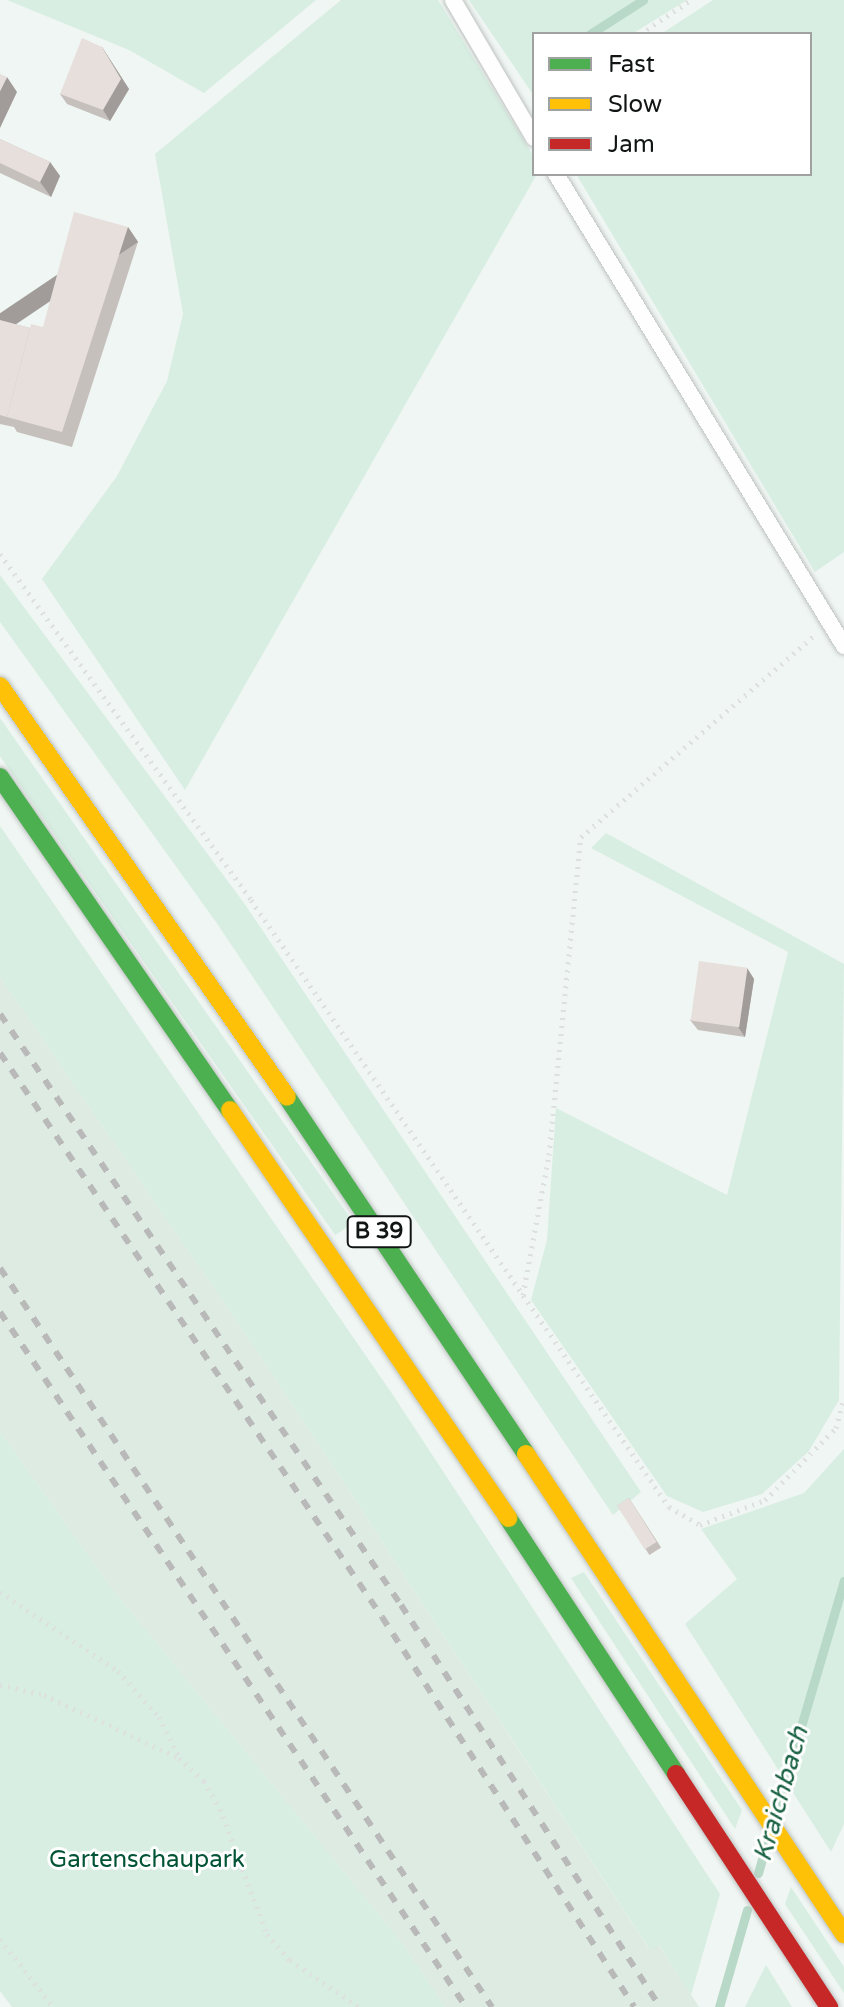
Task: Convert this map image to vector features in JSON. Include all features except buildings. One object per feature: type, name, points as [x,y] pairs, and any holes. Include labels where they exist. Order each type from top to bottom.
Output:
[{"type":"highway","name":"B 39","points":[[0,686],[338,1170],[844,1934]]},
{"type":"highway","name":"B 39","points":[[0,777],[336,1259],[829,2007]]},
{"type":"lane","points":[[453,0],[532,135]]},
{"type":"lane","points":[[557,176],[844,646]]},
{"type":"path","points":[[643,32],[691,0]]},
{"type":"path","points":[[0,554],[669,1507],[700,1525],[765,1500],[836,1428],[844,1399]]},
{"type":"path","points":[[523,1295],[549,1155],[581,837],[830,622]]},
{"type":"path","points":[[0,1592],[118,1671],[159,1717],[179,1758]]},
{"type":"path","points":[[0,1685],[44,1695],[179,1758],[204,1781],[220,1809],[267,1934],[290,1960],[359,2007]]},
{"type":"path","points":[[0,1939],[53,2007]]},
{"type":"shaded area","points":[[0,977],[260,1355],[649,1949],[658,1944],[699,2007],[445,2007],[402,1943],[110,1586],[0,1432]]},
{"type":"green space","points":[[7,0],[316,0],[204,93],[129,50]]},
{"type":"green space","points":[[341,0],[438,0],[532,154],[532,176],[536,176],[185,790],[42,579],[117,476],[167,381],[183,314],[155,154]]},
{"type":"green space","points":[[469,0],[687,0],[635,32],[532,32],[532,93]]},
{"type":"green space","points":[[713,0],[844,0],[844,552],[815,572],[577,176],[812,176],[812,32],[664,32]]},
{"type":"green space","points":[[0,575],[244,903],[641,1492],[613,1515],[216,922],[0,622]]},
{"type":"green space","points":[[0,718],[353,1223],[335,1235],[0,756]]},
{"type":"green space","points":[[0,826],[393,1395],[720,1894],[691,1995],[659,1945],[650,1950],[260,1355],[0,977]]},
{"type":"green space","points":[[606,833],[844,964],[839,1400],[809,1451],[762,1494],[703,1512],[667,1496],[531,1300],[547,1240],[556,1108],[727,1195],[788,952],[591,848]]},
{"type":"green space","name":"Gartenschaupark","points":[[0,1432],[110,1586],[402,1943],[445,2007],[12,2007],[0,1991]]},
{"type":"green space","points":[[844,1449],[844,1824],[831,1852],[685,1624],[737,1579],[701,1529],[804,1493]]},
{"type":"green space","points":[[584,1572],[742,1810],[735,1829],[571,1578]]},
{"type":"green space","points":[[791,1887],[844,1967],[844,1993],[785,1904]]},
{"type":"green space","points":[[766,1965],[792,2007],[745,2007]]},
{"type":"waterway","points":[[593,32],[643,0]]},
{"type":"waterway","name":"Kraichbach","points":[[777,1808],[844,1581]]},
{"type":"waterway","name":"Kraichbach","points":[[758,1873],[767,1841]]},
{"type":"waterway","name":"Kraichbach","points":[[719,2007],[747,1910]]},
{"type":"railway","points":[[0,1014],[401,1605],[660,2007]]},
{"type":"railway","points":[[0,1053],[382,1617],[634,2007]]},
{"type":"railway","points":[[0,1268],[492,2007]]},
{"type":"railway","points":[[0,1312],[466,2007]]},
{"type":"traffic: fast","points":[[0,777],[230,1110]]},
{"type":"traffic: fast","points":[[287,1097],[526,1454]]},
{"type":"traffic: fast","points":[[508,1518],[676,1774]]},
{"type":"traffic: slow","points":[[0,686],[287,1097]]},
{"type":"traffic: slow","points":[[230,1110],[508,1518]]},
{"type":"traffic: slow","points":[[526,1454],[844,1934]]},
{"type":"traffic: jam","points":[[676,1774],[829,2007]]}]
